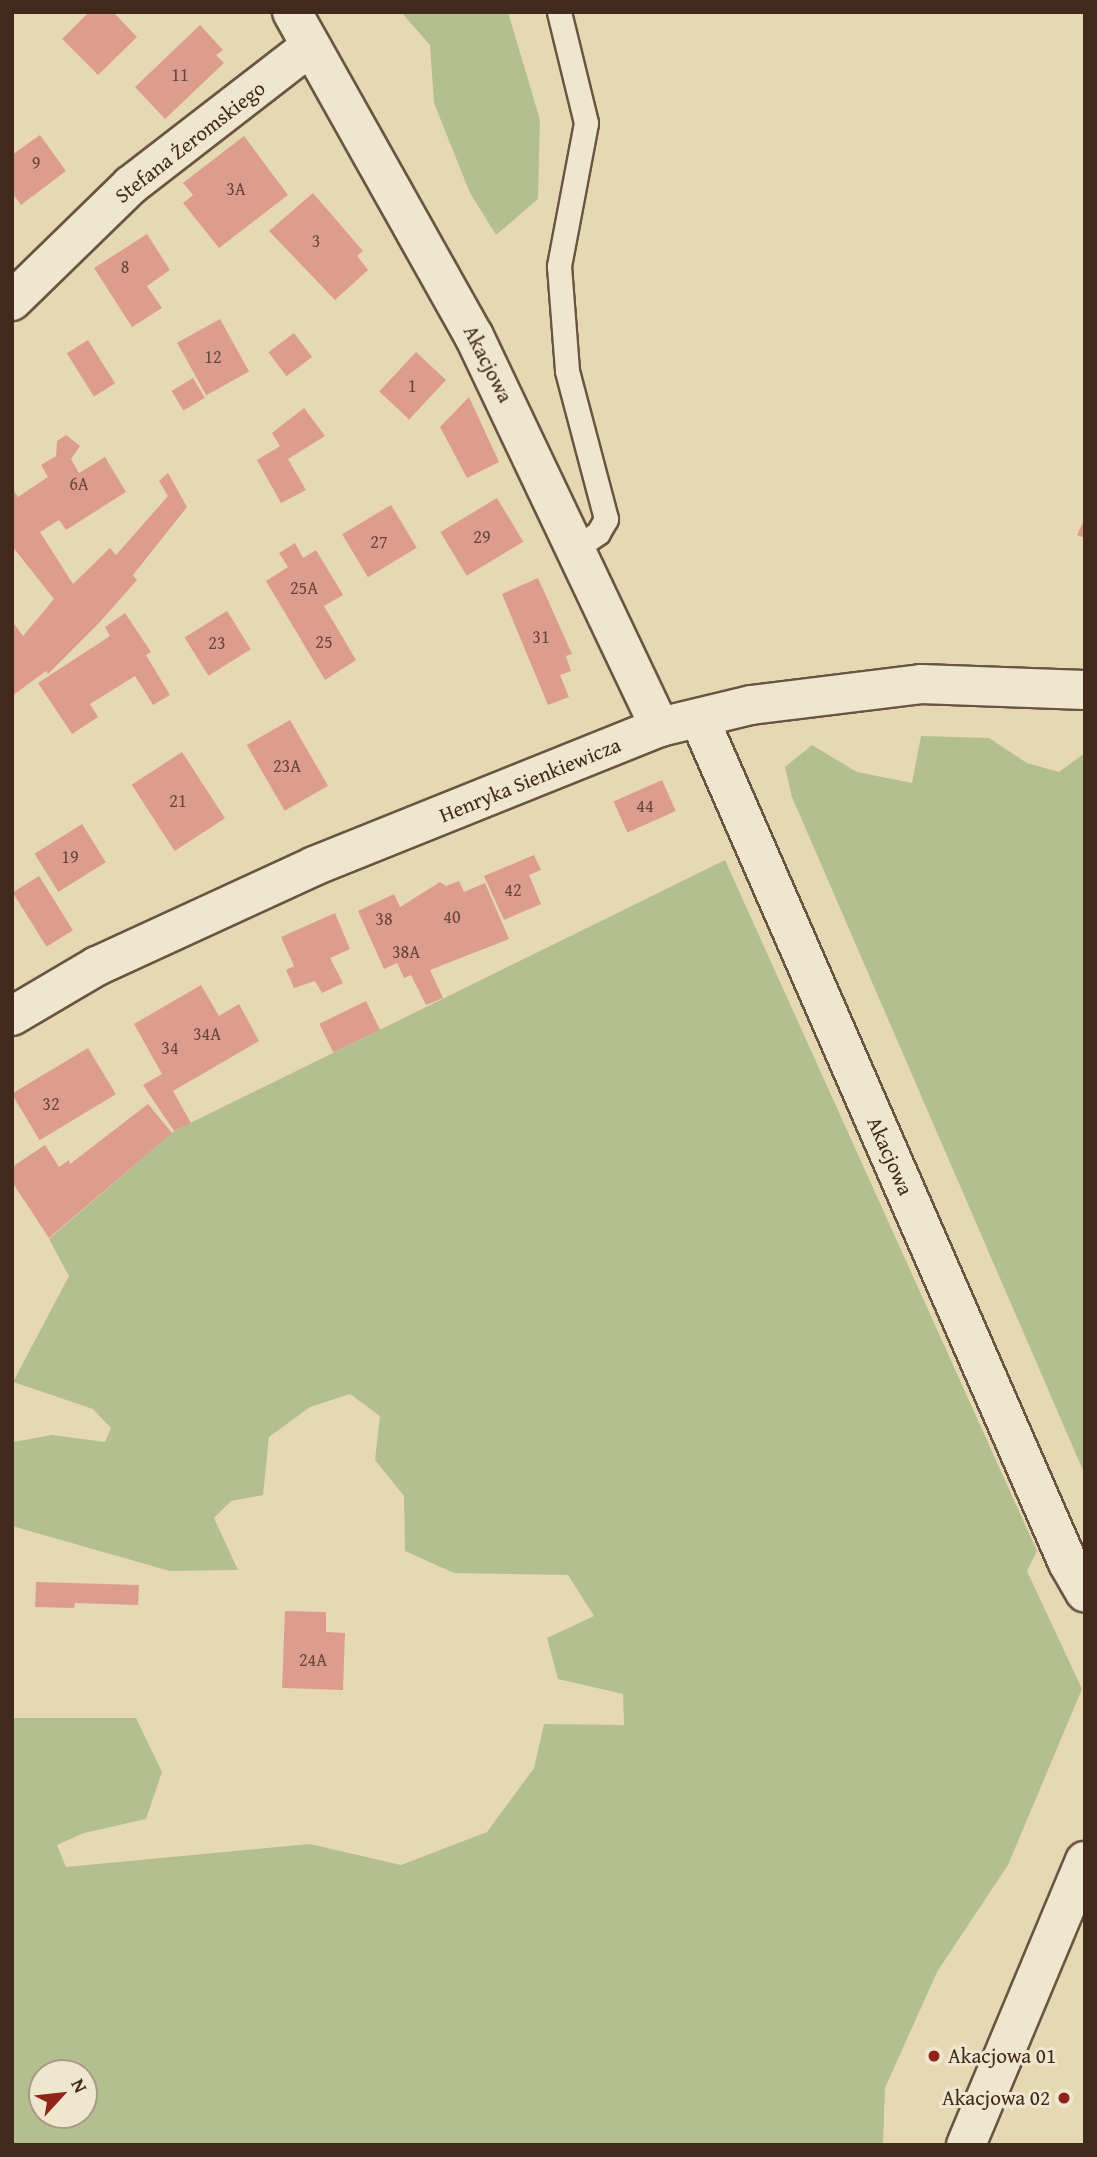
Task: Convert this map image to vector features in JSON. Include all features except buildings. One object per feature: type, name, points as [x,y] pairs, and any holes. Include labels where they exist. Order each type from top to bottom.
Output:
[{"type":"street","name":"Akacjowa","points":[[292,12],[474,336],[660,727]]},
{"type":"street","name":"Stefana Żeromskiego","points":[[12,300],[131,185],[311,47]]},
{"type":"street","name":"Henryka Sienkiewicza","points":[[12,1016],[97,966],[314,866],[660,727],[813,695],[921,684],[1085,690]]},
{"type":"street","name":"Akacjowa","points":[[699,718],[1057,1538],[1085,1592]]},
{"type":"street","points":[[966,2145],[1085,1861]]},
{"type":"lane","points":[[559,12],[586,123],[559,265],[567,371],[606,519],[598,533],[576,548]]},
{"type":"green space","points":[[401,12],[508,12],[540,120],[538,199],[496,235],[470,193],[434,103],[430,45]]},
{"type":"green space","points":[[921,736],[989,738],[1027,763],[1059,772],[1085,753],[1085,1475],[792,797],[785,767],[812,745],[857,772],[912,783]]},
{"type":"green space","points":[[725,860],[1037,1551],[1027,1571],[1082,1689],[1008,1865],[937,1972],[885,2088],[883,2145],[12,2145],[12,1718],[136,1718],[162,1772],[146,1819],[84,1833],[57,1845],[66,1867],[310,1844],[401,1865],[487,1832],[534,1768],[544,1724],[624,1725],[623,1694],[558,1679],[547,1638],[594,1616],[568,1575],[454,1573],[405,1551],[404,1496],[375,1460],[380,1416],[350,1394],[310,1407],[269,1437],[263,1495],[231,1501],[214,1518],[238,1570],[170,1571],[12,1526],[13,1442],[52,1435],[105,1442],[111,1428],[93,1409],[13,1382],[69,1276],[49,1239],[174,1131]]},
{"type":"place","name":"Akacjowa 01","points":[[934,2056]]},
{"type":"place","name":"Akacjowa 02","points":[[1064,2098]]}]
